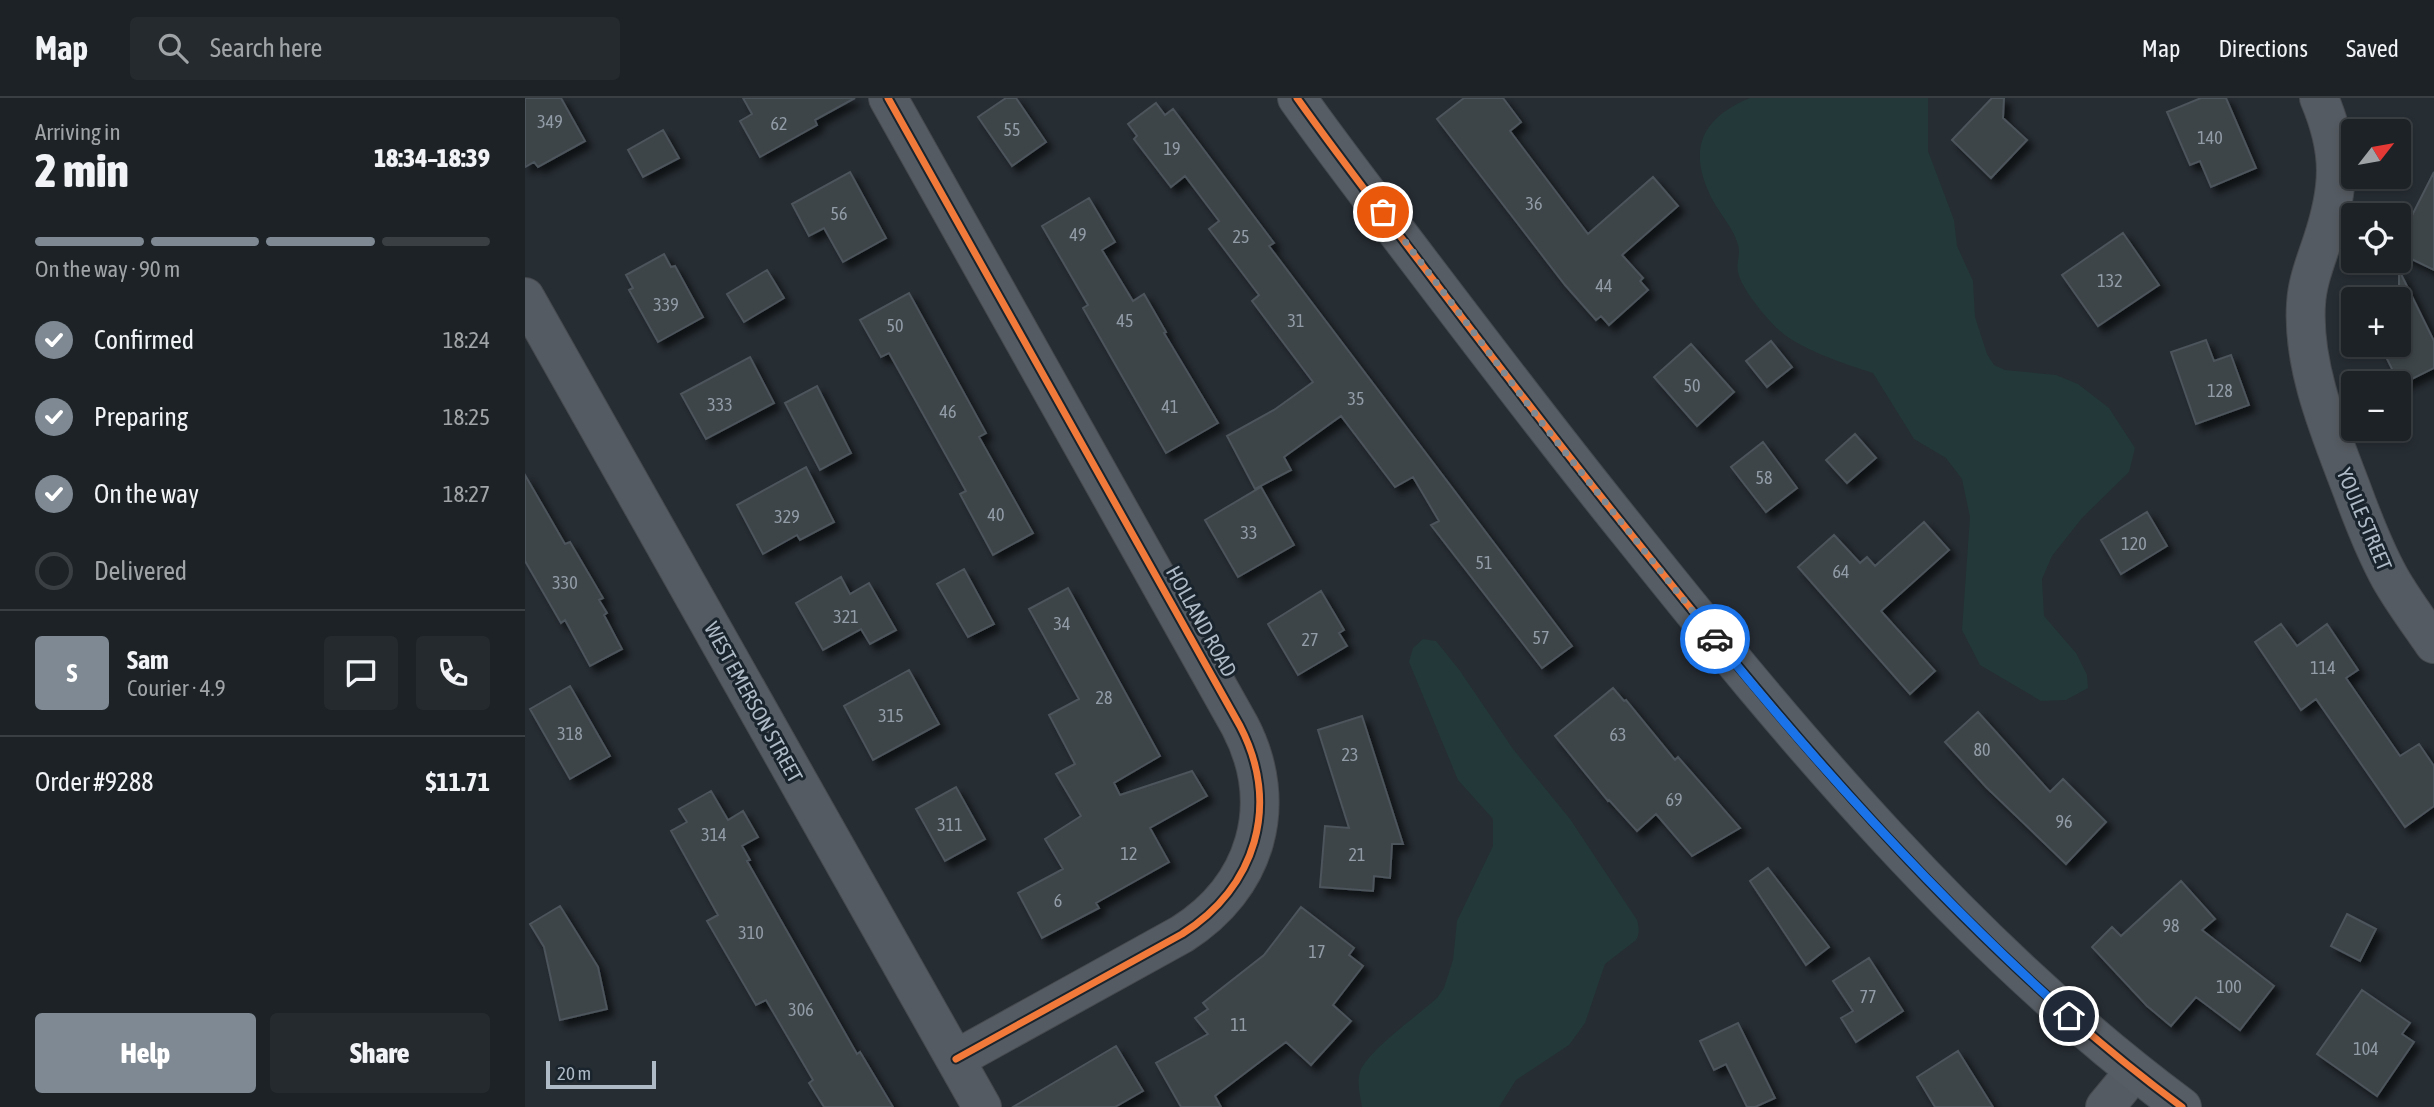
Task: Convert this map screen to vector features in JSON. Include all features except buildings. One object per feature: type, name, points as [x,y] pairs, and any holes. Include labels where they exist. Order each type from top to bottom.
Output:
[{"type":"main road","points":[[1297,98],[1545,427],[1747,677],[1863,810],[2032,983],[2134,1072],[2182,1107]]},
{"type":"street","name":"HOLLAND ROAD","points":[[888,98],[1240,726],[1255,760],[1260,796],[1257,833],[1252,851],[1235,884],[1212,912],[1182,934],[956,1059]]},
{"type":"street","name":"YOULE STREET","points":[[2319,98],[2333,136],[2337,179],[2334,201],[2306,297],[2306,330],[2311,361],[2328,424],[2371,540],[2390,578],[2434,644]]},
{"type":"street","name":"WEST EMERSON STREET","points":[[525,297],[982,1107]]},
{"type":"street","points":[[2105,1107],[2134,1072]]},
{"type":"green space","points":[[1750,98],[1928,98],[1928,151],[1954,220],[1957,246],[1973,281],[1975,317],[1987,354],[1994,365],[2005,370],[2056,375],[2078,384],[2109,408],[2135,448],[2129,472],[2082,518],[2052,556],[2042,579],[2044,616],[2076,653],[2087,675],[2088,688],[2066,700],[2041,701],[1980,665],[1962,630],[1970,517],[1962,479],[1946,458],[1914,439],[1873,373],[1827,357],[1794,341],[1772,323],[1745,288],[1738,272],[1739,248],[1704,181],[1700,151],[1703,138],[1720,115]]},
{"type":"green space","points":[[1423,639],[1436,641],[1460,671],[1513,749],[1570,819],[1637,920],[1638,926],[1636,940],[1605,964],[1585,1023],[1569,1045],[1516,1080],[1499,1107],[1362,1107],[1359,1093],[1361,1069],[1367,1060],[1437,998],[1444,988],[1453,960],[1457,921],[1493,846],[1493,819],[1458,780],[1409,662],[1413,648]]},
{"type":"cycle path","points":[[888,98],[1240,726],[1252,756],[1259,785],[1259,814],[1254,842],[1244,868],[1228,893],[1207,915],[1182,934],[956,1059]]},
{"type":"cycle path","points":[[1297,98],[1576,466],[1755,687],[1821,763],[1958,911],[2030,980],[2104,1046],[2182,1107]]},
{"type":"way so far","points":[[1383,212],[1545,427],[1715,639]]},
{"type":"route","points":[[1715,639],[1872,820],[1987,939],[2069,1016]]}]
